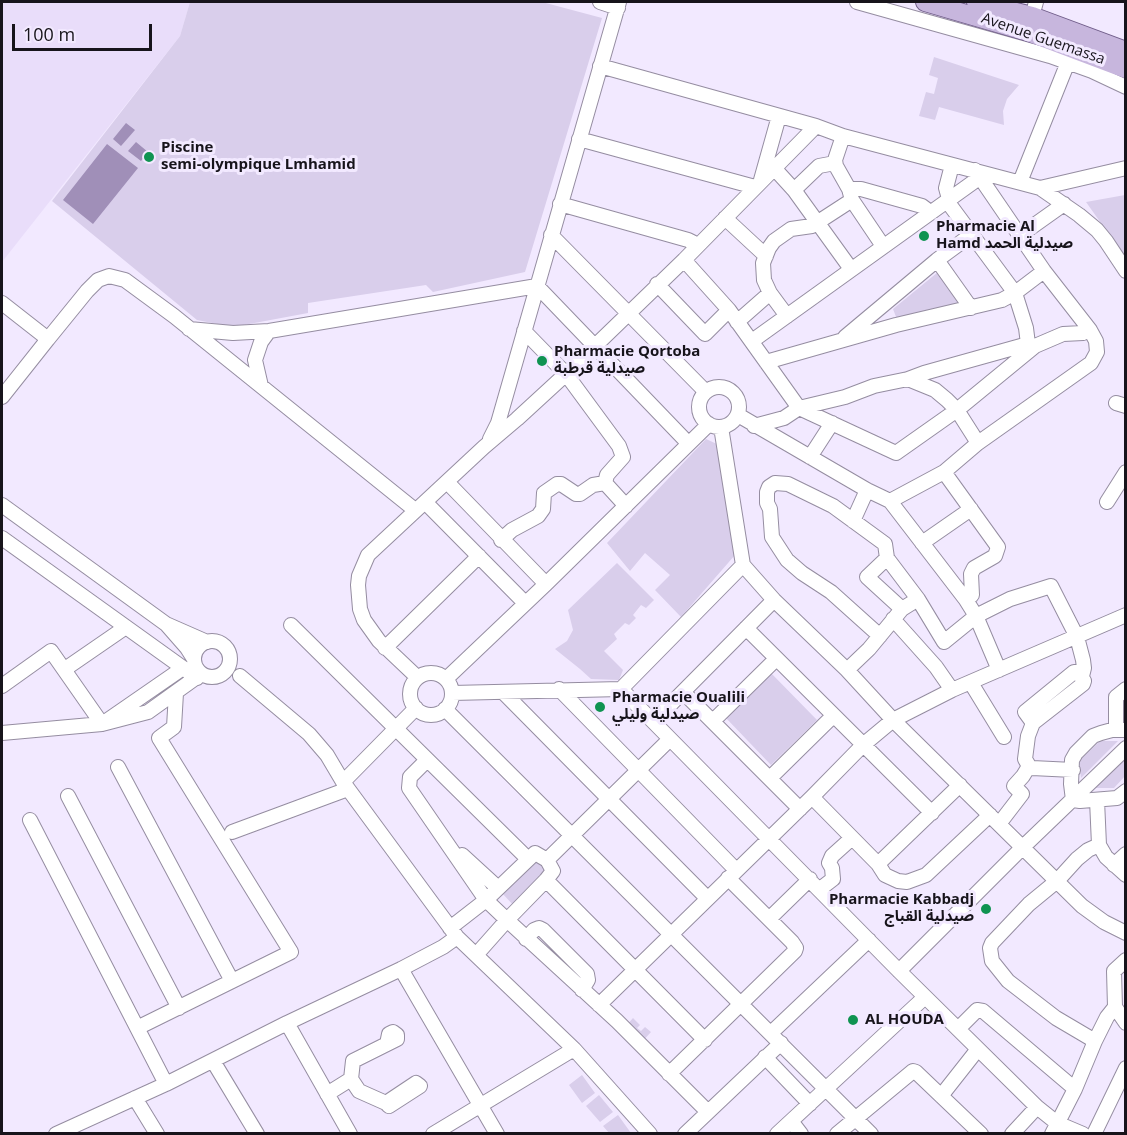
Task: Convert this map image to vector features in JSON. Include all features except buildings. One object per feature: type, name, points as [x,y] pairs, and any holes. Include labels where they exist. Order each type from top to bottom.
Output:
[{"type":"main road","name":"Avenue Guemassa","points":[[925,2],[1032,16],[1125,69]]},
{"type":"main road","name":"Avenue Guemassa","points":[[976,2],[1032,16],[1125,51]]},
{"type":"street","points":[[484,447],[494,434],[498,423],[619,5],[600,2]]},
{"type":"street","points":[[857,2],[1068,62],[1125,87]]},
{"type":"street","points":[[1020,182],[1068,62]]},
{"type":"street","points":[[600,66],[816,126],[843,136],[952,165],[977,174],[1020,182],[1040,189],[1064,204],[1097,230],[1125,271]]},
{"type":"street","points":[[758,184],[779,116]]},
{"type":"street","points":[[417,678],[385,648],[370,630],[360,609],[359,576],[368,555],[566,374],[684,260],[816,126]]},
{"type":"street","points":[[843,136],[835,163],[850,194],[883,246]]},
{"type":"street","points":[[579,139],[758,184]]},
{"type":"street","points":[[795,190],[819,166],[835,163]]},
{"type":"street","points":[[952,165],[946,188],[948,200],[1015,293],[1031,345]]},
{"type":"street","points":[[774,168],[795,190],[851,269]]},
{"type":"street","points":[[1040,189],[1125,168]]},
{"type":"street","points":[[752,341],[948,200],[977,174]]},
{"type":"street","points":[[890,501],[944,471],[978,443],[1094,360],[1098,347],[1090,330],[1044,271],[977,174]]},
{"type":"street","points":[[787,316],[770,293],[764,280],[764,263],[774,241],[791,229],[807,227],[818,222],[850,194],[861,189],[922,206],[930,212]]},
{"type":"street","points":[[560,204],[688,240],[698,245]]},
{"type":"street","points":[[1019,236],[1064,204]]},
{"type":"street","points":[[725,218],[766,256]]},
{"type":"street","points":[[843,339],[937,260],[972,235]]},
{"type":"street","points":[[551,236],[706,392]]},
{"type":"street","points":[[684,260],[729,310],[799,408],[896,453],[957,410],[1031,345]]},
{"type":"street","points":[[937,260],[971,308]]},
{"type":"street","points":[[766,362],[896,325],[1002,300],[1044,271]]},
{"type":"street","points":[[2,397],[87,291],[98,280],[117,276],[189,328],[261,386],[420,506],[479,556],[525,603]]},
{"type":"street","points":[[657,284],[705,333],[729,310]]},
{"type":"street","points":[[189,328],[233,333],[269,331],[537,286]]},
{"type":"street","points":[[537,286],[688,443]]},
{"type":"street","points":[[737,322],[770,293]]},
{"type":"street","points":[[889,300],[896,325]]},
{"type":"street","points":[[2,303],[48,339]]},
{"type":"street","points":[[754,426],[784,418],[799,408],[845,397],[874,386],[908,379],[1063,334],[1083,333],[1090,330]]},
{"type":"street","points":[[261,386],[255,360],[261,342],[269,331]]},
{"type":"street","points":[[524,331],[566,374],[623,452],[623,457],[607,475],[605,483]]},
{"type":"street","points":[[908,379],[935,390],[957,410],[978,443]]},
{"type":"street","points":[[446,679],[626,506],[688,443],[715,425],[730,424],[738,415],[739,403],[732,392],[721,387],[713,387],[706,392],[700,399],[699,408],[702,417],[715,425],[743,565],[774,600],[847,670],[893,720],[1057,881],[1092,914],[1125,933]]},
{"type":"street","points":[[738,415],[890,501],[966,600],[976,616],[999,670]]},
{"type":"street","points":[[810,457],[832,423]]},
{"type":"street","points":[[944,471],[995,541],[998,550],[992,558],[974,567],[971,574],[972,595],[966,600]]},
{"type":"street","points":[[1107,502],[1125,472]]},
{"type":"street","points":[[447,482],[546,584]]},
{"type":"street","points":[[605,483],[626,506]]},
{"type":"street","points":[[501,540],[512,530],[538,516],[543,509],[544,494],[557,484],[580,494],[593,485],[605,483]]},
{"type":"street","points":[[880,636],[831,592],[787,560],[772,537],[767,492],[775,483],[788,484],[833,506],[885,544],[887,558],[918,599],[944,642]]},
{"type":"street","points":[[853,521],[867,490]]},
{"type":"street","points":[[2,505],[166,624],[207,642],[219,642],[228,650],[240,676],[309,734],[327,755],[346,786],[454,933],[574,1049],[650,1134]]},
{"type":"street","points":[[922,543],[971,509]]},
{"type":"street","points":[[2,538],[126,627],[188,664],[199,676],[212,678],[240,676]]},
{"type":"street","points":[[385,648],[479,556]]},
{"type":"street","points":[[887,558],[867,577],[952,690]]},
{"type":"street","points":[[452,693],[621,688],[743,565]]},
{"type":"street","points":[[921,651],[944,642],[976,616],[1010,599],[1051,586],[1077,637],[1084,668],[1082,676],[1074,672],[1025,712],[1034,723],[1028,736],[1025,759],[1029,766],[1036,769],[1073,770]]},
{"type":"street","points":[[847,670],[880,636],[897,614],[918,599]]},
{"type":"street","points":[[654,721],[774,600]]},
{"type":"street","points":[[599,1005],[800,809],[862,745],[893,720],[952,690],[1125,615]]},
{"type":"street","points":[[166,624],[187,648],[188,664]]},
{"type":"street","points":[[291,626],[527,858]]},
{"type":"street","points":[[65,669],[126,627]]},
{"type":"street","points":[[746,628],[932,813]]},
{"type":"street","points":[[102,724],[188,664],[198,648],[207,642]]},
{"type":"street","points":[[2,686],[51,651],[102,724]]},
{"type":"street","points":[[218,677],[223,675],[229,666],[230,656]]},
{"type":"street","points":[[713,721],[776,659]]},
{"type":"street","points":[[432,673],[446,679],[452,693],[446,709],[431,715],[416,708],[410,694],[417,678],[432,673]]},
{"type":"street","points":[[2,733],[102,724],[148,712],[199,676]]},
{"type":"street","points":[[971,683],[1004,737]]},
{"type":"street","points":[[621,688],[899,971],[1037,1107],[1054,1128],[1083,1134]]},
{"type":"street","points":[[559,689],[638,772],[795,945],[795,951],[669,1074]]},
{"type":"street","points":[[1073,800],[1072,760],[1085,744],[1101,733],[1120,730],[1116,698],[1125,689]]},
{"type":"street","points":[[503,692],[707,898]]},
{"type":"street","points":[[683,692],[800,809]]},
{"type":"street","points":[[137,1028],[291,952],[159,738],[174,727],[176,693]]},
{"type":"street","points":[[232,832],[346,786],[416,708]]},
{"type":"street","points":[[446,709],[871,1134]]},
{"type":"street","points":[[770,778],[833,716]]},
{"type":"street","points":[[547,860],[670,739]]},
{"type":"street","points":[[899,971],[1125,748]]},
{"type":"street","points":[[426,760],[410,777],[409,788],[486,900],[599,1005],[708,1112]]},
{"type":"street","points":[[812,797],[878,864],[885,875],[907,882],[921,878],[1022,794],[1014,786],[1029,766]]},
{"type":"street","points":[[118,767],[232,981]]},
{"type":"street","points":[[878,864],[960,785]]},
{"type":"street","points":[[1073,800],[1117,798],[1125,791]]},
{"type":"street","points":[[68,796],[179,1008]]},
{"type":"street","points":[[1098,800],[1099,845],[1125,875]]},
{"type":"street","points":[[30,820],[166,1084]]},
{"type":"street","points":[[769,919],[815,884],[833,879],[832,868],[829,864],[831,856],[852,838]]},
{"type":"street","points":[[1095,1041],[1035,1004],[1008,981],[992,961],[990,948],[992,943],[1029,904],[1057,881],[1077,859],[1099,845]]},
{"type":"street","points":[[451,849],[458,851],[498,888]]},
{"type":"street","points":[[56,1134],[166,1084],[443,947],[527,858],[535,853],[547,860],[553,871],[476,955]]},
{"type":"street","points":[[1114,865],[1125,854]]},
{"type":"street","points":[[546,880],[705,1040]]},
{"type":"street","points":[[685,1134],[765,1058],[776,1038],[869,940]]},
{"type":"street","points":[[1125,960],[1114,971],[1115,1007],[1125,1023]]},
{"type":"street","points":[[402,969],[497,1134]]},
{"type":"street","points":[[777,1134],[925,997]]},
{"type":"street","points":[[1054,1128],[1075,1089],[1107,1017],[1115,1007]]},
{"type":"street","points":[[958,1029],[977,1010],[983,1011],[1075,1089]]},
{"type":"street","points":[[287,1023],[350,1134]]},
{"type":"street","points":[[386,1103],[358,1091],[351,1079],[353,1061],[387,1044]]},
{"type":"street","points":[[433,1134],[574,1049]]},
{"type":"street","points":[[941,1096],[978,1049]]},
{"type":"street","points":[[765,1058],[810,1104]]},
{"type":"street","points":[[213,1061],[256,1134]]},
{"type":"street","points":[[1094,1134],[1125,1068]]},
{"type":"street","points":[[837,1134],[913,1071],[981,1134]]},
{"type":"street","points":[[327,1094],[351,1079]]},
{"type":"street","points":[[135,1098],[157,1134]]},
{"type":"street","points":[[1011,1134],[1037,1107]]},
{"type":"street","points":[[791,1121],[801,1134]]},
{"type":"shaded area","points":[[2,2],[190,2],[180,36],[2,262]]},
{"type":"shaded area","points":[[190,2],[542,2],[602,18],[525,272],[433,292],[426,285],[308,303],[308,313],[233,327],[197,320],[52,201],[180,36]]},
{"type":"shaded area","points":[[934,57],[1019,85],[1007,99],[1003,111],[1004,125],[939,107],[935,120],[919,116],[926,92],[934,94],[938,78],[929,75]]},
{"type":"shaded area","points":[[126,123],[135,130],[121,146],[113,139]]},
{"type":"shaded area","points":[[136,142],[148,152],[141,161],[128,151]]},
{"type":"shaded area","points":[[107,144],[138,168],[93,224],[63,200]]},
{"type":"shaded area","points":[[1125,195],[1125,257],[1086,202]]},
{"type":"shaded area","points":[[938,272],[965,306],[898,322],[893,309]]},
{"type":"shaded area","points":[[706,439],[719,445],[735,555],[681,617],[655,590],[670,575],[645,553],[630,571],[607,543]]},
{"type":"shaded area","points":[[617,563],[654,600],[646,608],[641,605],[633,615],[636,618],[629,625],[625,623],[614,634],[617,639],[604,651],[623,670],[619,680],[591,679],[555,649],[567,641],[573,630],[568,610]]},
{"type":"shaded area","points":[[770,672],[817,720],[771,765],[725,717]]},
{"type":"shaded area","points":[[1100,741],[1118,741],[1081,778],[1079,761]]},
{"type":"shaded area","points":[[1125,757],[1125,776],[1114,788],[1095,788]]},
{"type":"shaded area","points":[[535,856],[550,871],[515,907],[501,892]]},
{"type":"shaded area","points":[[633,1018],[640,1025],[637,1028],[641,1031],[645,1027],[651,1032],[641,1043],[625,1027]]},
{"type":"shaded area","points":[[582,1075],[595,1093],[582,1103],[569,1085]]},
{"type":"shaded area","points":[[599,1095],[613,1112],[600,1122],[586,1106]]},
{"type":"shaded area","points":[[618,1115],[631,1133],[609,1133],[603,1126]]},
{"type":"place","name":"Piscine semi-olympique Lmhamid","points":[[149,157]]},
{"type":"place","name":"Pharmacie Al Hamd صيدلية الحمد","points":[[924,236]]},
{"type":"place","name":"Pharmacie Qortoba صيدلية قرطبة","points":[[542,361]]},
{"type":"place","name":"Pharmacie Oualili صيدلية وليلي","points":[[600,707]]},
{"type":"place","name":"Pharmacie Kabbadj صيدلية القباج","points":[[986,909]]},
{"type":"place","name":"AL HOUDA","points":[[853,1020]]}]
